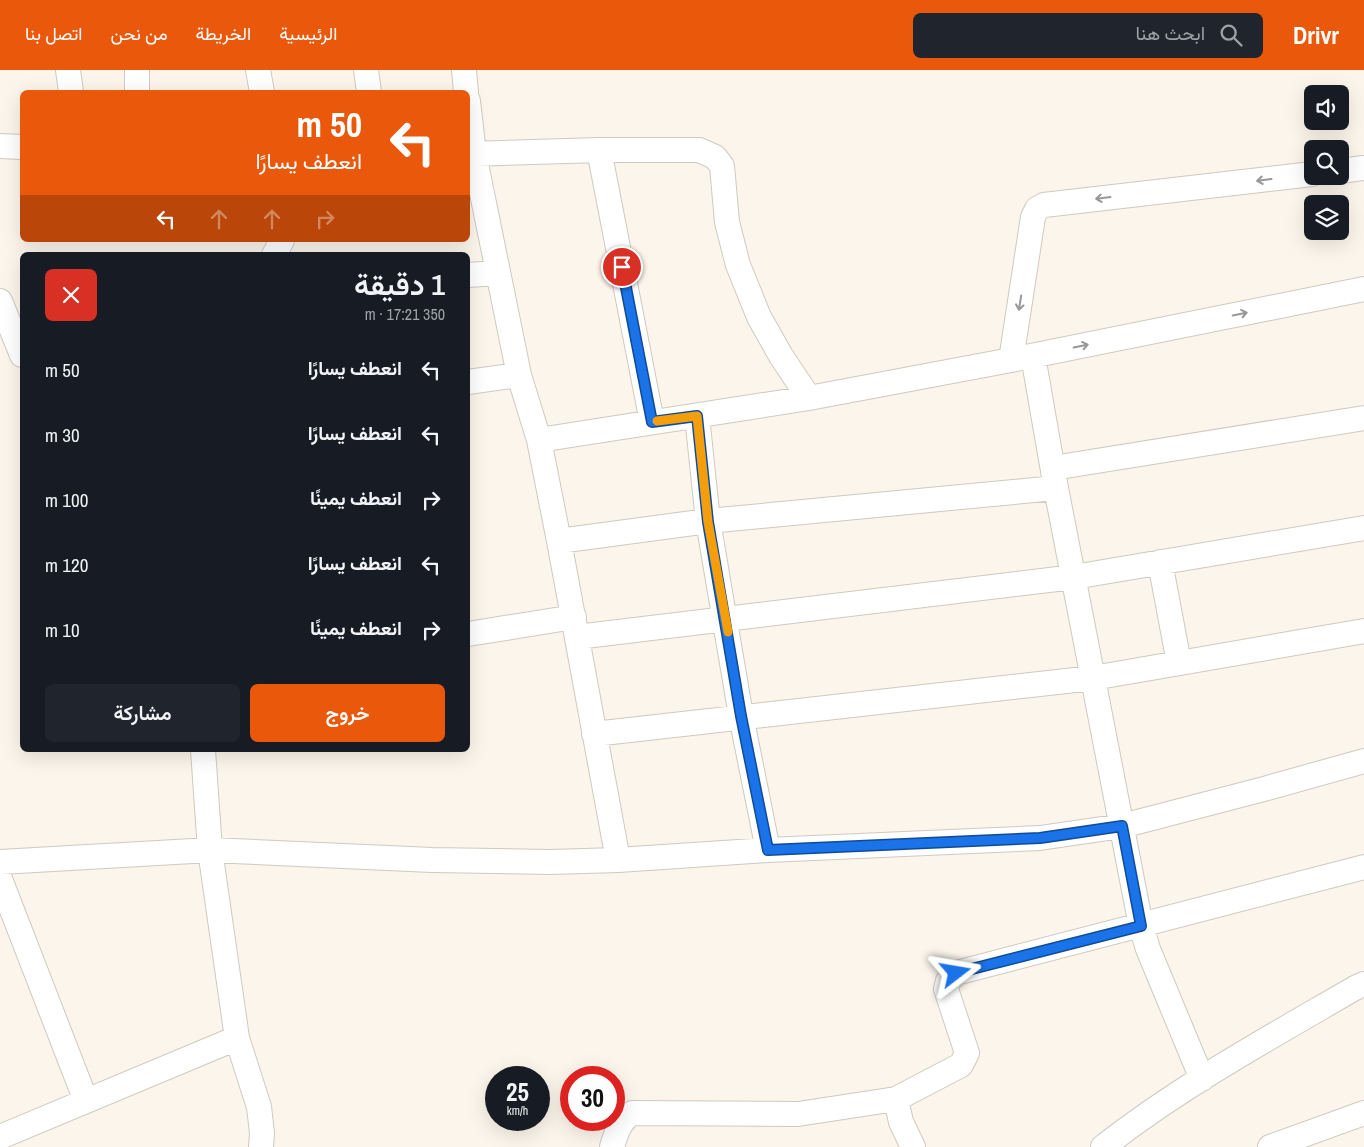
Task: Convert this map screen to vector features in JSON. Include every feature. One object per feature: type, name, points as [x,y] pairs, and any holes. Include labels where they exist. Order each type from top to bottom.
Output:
[{"type":"street","points":[[68,70],[71,90]]},
{"type":"street","points":[[137,70],[137,90]]},
{"type":"street","points":[[258,70],[262,90]]},
{"type":"street","points":[[366,70],[370,90]]},
{"type":"street","points":[[464,70],[466,90]]},
{"type":"street","points":[[470,136],[471,154],[519,375],[539,440],[576,627],[618,860]]},
{"type":"street","points":[[0,146],[20,147]]},
{"type":"street","points":[[471,154],[599,150],[699,150],[715,157],[722,166],[727,222],[738,265],[759,317],[780,356],[809,398]]},
{"type":"street","points":[[599,150],[652,422]]},
{"type":"street","points":[[1349,170],[1364,168]]},
{"type":"street","points":[[1202,1079],[1148,949],[1141,926],[1054,478],[1022,358],[1034,216],[1037,209],[1044,205],[1304,175]]},
{"type":"street","points":[[470,275],[498,273]]},
{"type":"street","points":[[539,440],[809,398],[1022,358],[1364,289]]},
{"type":"street","points":[[0,301],[20,350]]},
{"type":"street","points":[[470,382],[519,375]]},
{"type":"street","points":[[697,416],[708,522],[741,716],[768,850]]},
{"type":"street","points":[[559,541],[1054,478],[1364,418]]},
{"type":"street","points":[[470,634],[726,620],[1074,577],[1364,528]]},
{"type":"street","points":[[1160,562],[1179,662]]},
{"type":"street","points":[[594,734],[1093,678],[1364,630]]},
{"type":"street","points":[[203,752],[210,850],[237,1038],[259,1107],[262,1133],[261,1147]]},
{"type":"street","points":[[0,862],[210,850],[442,860],[550,862],[1040,838],[1122,826],[1364,761]]},
{"type":"street","points":[[612,1147],[616,1132],[623,1119],[632,1113],[798,1114],[896,1100],[961,1065],[967,1053],[946,989],[948,981],[956,973],[1364,867]]},
{"type":"street","points":[[0,879],[86,1101]]},
{"type":"street","points":[[1103,1147],[1126,1129],[1202,1079],[1364,984]]},
{"type":"street","points":[[2,1131],[86,1101],[237,1038]]},
{"type":"street","points":[[896,1100],[901,1122],[913,1147]]},
{"type":"street","points":[[1270,1147],[1364,1113]]},
{"type":"slow traffic","points":[[657,421],[697,416],[708,522],[728,632]]},
{"type":"route","points":[[622,267],[652,422],[697,416],[708,522],[741,716],[768,850],[963,843],[1040,838],[1122,826],[1141,926],[956,973]]}]
